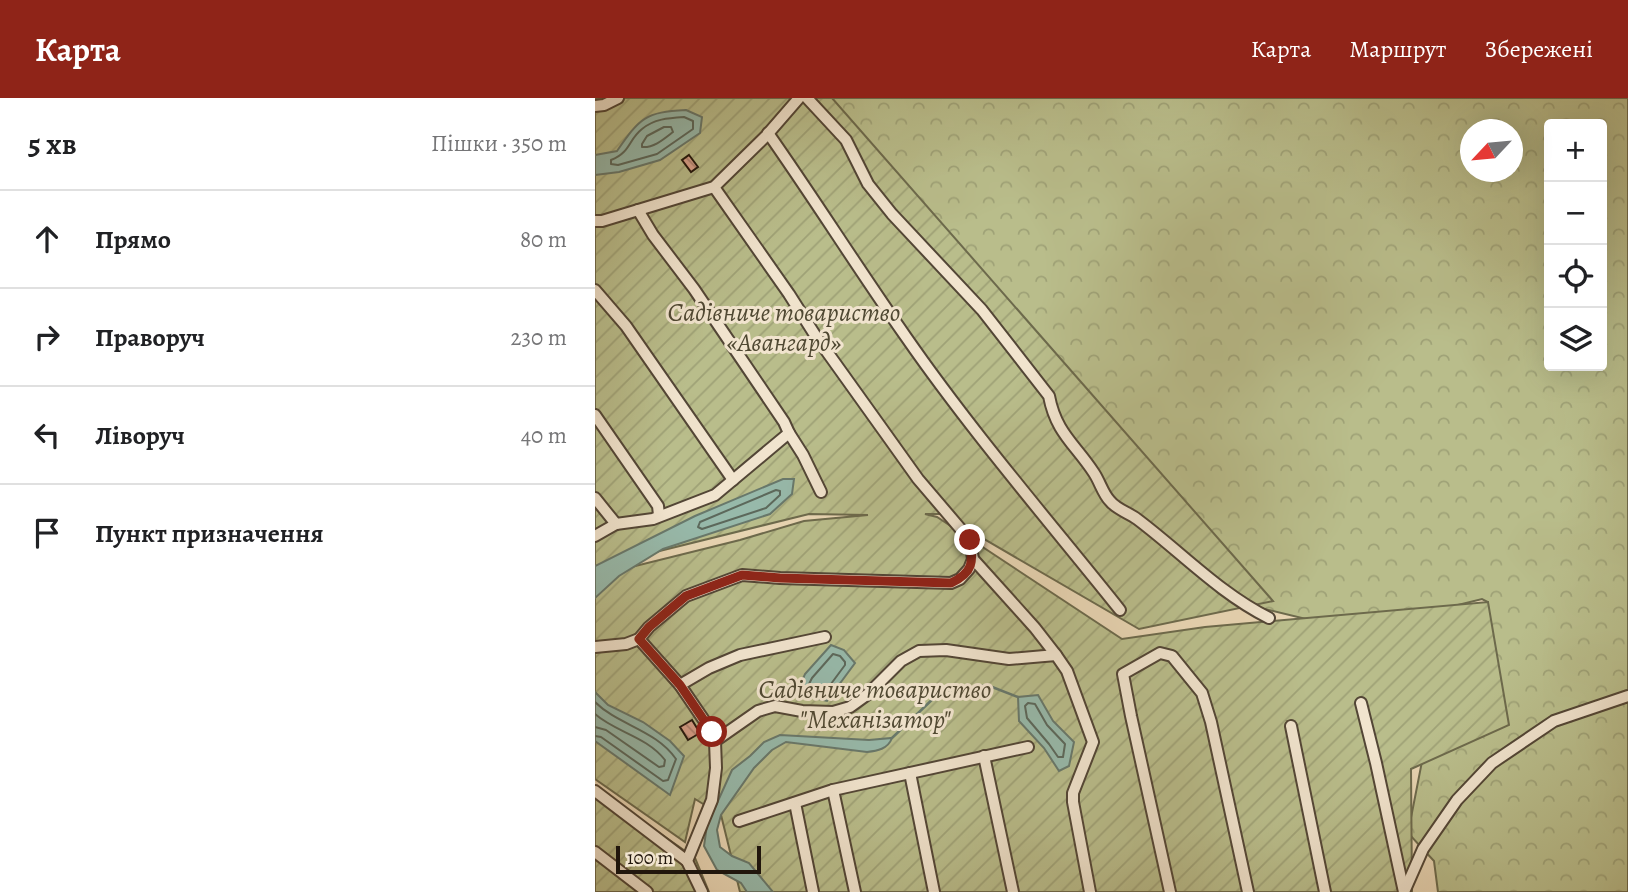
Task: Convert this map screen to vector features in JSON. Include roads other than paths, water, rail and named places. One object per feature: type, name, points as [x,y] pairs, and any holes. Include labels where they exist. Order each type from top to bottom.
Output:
[{"type":"street","points":[[595,106],[618,98]]},
{"type":"street","points":[[595,221],[638,211],[714,187],[799,98]]},
{"type":"street","points":[[807,98],[846,139],[868,184],[892,214],[982,310],[1049,396],[1062,433],[1085,459],[1110,502],[1192,563],[1215,585],[1269,618]]},
{"type":"street","points":[[768,133],[907,338],[1013,479],[1121,610]]},
{"type":"street","points":[[595,647],[626,644],[639,639],[649,627],[686,596],[742,575],[951,583],[960,579],[973,559],[970,540],[918,479],[714,187]]},
{"type":"street","points":[[638,211],[783,422],[821,492]]},
{"type":"street","points":[[595,290],[626,326],[733,480]]},
{"type":"street","points":[[595,415],[658,506],[659,516]]},
{"type":"street","points":[[595,536],[616,524],[653,519],[715,495],[789,433]]},
{"type":"street","points":[[595,498],[616,524]]},
{"type":"street","points":[[973,559],[1056,654],[1067,671],[1093,742],[1073,793],[1090,892]]},
{"type":"street","points":[[680,685],[709,668],[740,655],[825,637]]},
{"type":"street","points":[[639,639],[680,685],[712,732],[715,741],[716,768],[712,800],[687,861]]},
{"type":"street","points":[[715,741],[758,711],[775,706],[802,711],[833,712],[850,706],[868,694],[901,661],[919,651],[946,650],[1010,659],[1056,654]]},
{"type":"street","points":[[1170,892],[1123,674],[1160,653],[1172,656],[1202,693],[1211,722],[1248,892]]},
{"type":"street","points":[[1404,892],[1423,849],[1457,800],[1492,763],[1554,721],[1628,696]]},
{"type":"street","points":[[1361,704],[1404,892]]},
{"type":"street","points":[[1291,726],[1325,892]]},
{"type":"street","points":[[739,821],[833,790],[1028,747]]},
{"type":"street","points":[[984,756],[1013,892]]},
{"type":"street","points":[[910,773],[934,892]]},
{"type":"street","points":[[833,790],[855,892]]},
{"type":"street","points":[[595,791],[687,861],[702,892]]},
{"type":"street","points":[[795,803],[813,892]]},
{"type":"street","points":[[595,852],[647,892]]},
{"type":"water","points":[[686,110],[702,117],[700,133],[660,160],[619,172],[595,175],[595,155],[617,151],[645,119],[661,113]]},
{"type":"water","points":[[783,479],[794,479],[792,494],[770,514],[663,549],[619,576],[595,598],[595,566],[695,516]]},
{"type":"water","points":[[831,645],[844,650],[855,663],[827,701],[797,694],[805,674]]},
{"type":"water","points":[[595,692],[608,705],[643,722],[670,741],[684,756],[670,795],[595,741]]},
{"type":"water","points":[[1038,695],[1053,721],[1074,742],[1069,766],[1059,771],[1044,748],[1019,721],[1018,697]]},
{"type":"water","points":[[780,735],[869,740],[892,738],[885,747],[867,752],[786,742],[772,750],[754,768],[721,815],[717,830],[720,847],[749,863],[773,892],[747,892],[741,883],[717,870],[704,846],[707,825],[732,770],[764,742]]},
{"type":"waterway","points":[[892,738],[938,694],[987,685],[1018,697]]},
{"type":"park label","name":"Садівниче товариство «Авангард»","points":[[784,327]]},
{"type":"park label","name":"Садівниче товариство \"Механізатор\"","points":[[875,704]]}]
